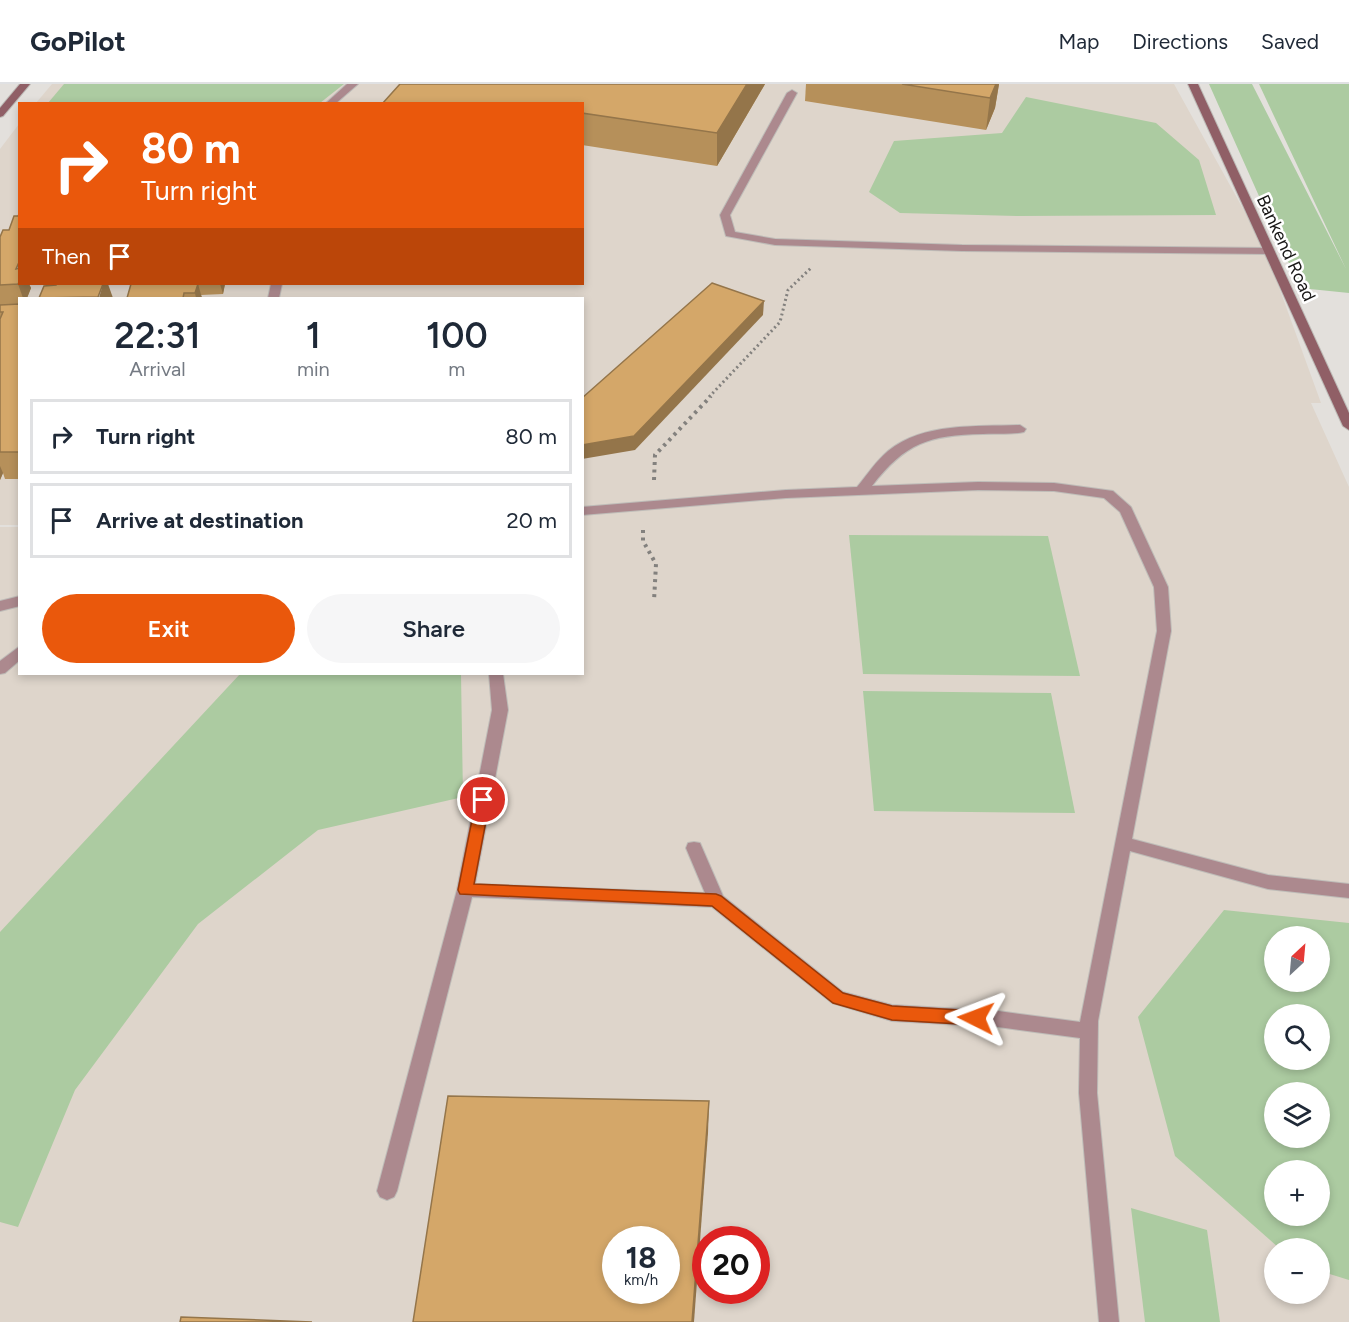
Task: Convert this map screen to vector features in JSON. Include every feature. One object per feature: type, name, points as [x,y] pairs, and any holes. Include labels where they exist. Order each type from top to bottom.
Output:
[{"type":"street","points":[[0,114],[25,84]]},
{"type":"street","name":"Bankend Road","points":[[1193,84],[1349,426]]},
{"type":"lane","points":[[331,102],[353,84]]},
{"type":"lane","points":[[792,93],[725,215],[730,234],[775,242],[962,248],[1269,251]]},
{"type":"lane","points":[[861,491],[887,459],[914,441],[936,433],[1020,429]]},
{"type":"lane","points":[[584,511],[861,491],[978,486],[1054,487],[1108,494],[1126,510],[1161,587],[1164,631],[1089,1030],[1088,1093],[1108,1322]]},
{"type":"lane","points":[[0,606],[18,602]]},
{"type":"lane","points":[[0,669],[18,653]]},
{"type":"lane","points":[[387,1191],[465,890],[500,710],[496,675]]},
{"type":"lane","points":[[1123,843],[1268,882],[1349,891]]},
{"type":"lane","points":[[694,848],[716,900],[838,998],[892,1013],[998,1019],[1089,1030]]},
{"type":"lane","points":[[465,890],[716,900]]},
{"type":"path","points":[[654,601],[656,564],[643,541],[655,455],[780,322],[782,304],[789,285],[841,244]]},
{"type":"shaded area","points":[[52,84],[1174,84],[1252,225],[1272,268],[1321,403],[1311,403],[1349,487],[1349,1322],[0,1322],[0,527],[18,527],[18,675],[584,675],[584,297],[18,297],[18,525],[0,525],[0,149],[18,125],[18,285],[584,285],[584,102],[37,102]]},
{"type":"green space","points":[[64,84],[344,84],[321,102],[49,102]]},
{"type":"green space","points":[[1209,84],[1252,84],[1346,269],[1259,84],[1349,84],[1349,293],[1300,288]]},
{"type":"green space","points":[[1026,97],[1156,123],[1199,160],[1216,215],[1017,216],[900,213],[869,192],[894,141],[1002,133]]},
{"type":"green space","points":[[849,535],[1048,536],[1080,676],[863,674]]},
{"type":"green space","points":[[239,675],[461,675],[463,797],[318,830],[198,924],[75,1090],[18,1227],[0,1222],[0,932]]},
{"type":"green space","points":[[863,691],[1051,693],[1075,813],[874,811]]},
{"type":"green space","points":[[1224,910],[1349,923],[1349,1280],[1330,1274],[1330,1238],[1268,1238],[1175,1156],[1138,1017]]},
{"type":"green space","points":[[1131,1208],[1207,1230],[1220,1322],[1145,1322]]},
{"type":"building","points":[[400,84],[747,84],[717,133],[584,113],[584,102],[384,102]]},
{"type":"building","points":[[902,84],[996,84],[990,98]]},
{"type":"building","points":[[14,216],[18,216],[18,264],[16,269],[18,268],[18,284],[0,285],[0,237],[3,230],[9,230]]},
{"type":"building","points":[[712,283],[764,301],[634,436],[584,445],[584,396]]},
{"type":"building","points":[[103,285],[98,297],[39,297],[44,286]]},
{"type":"building","points":[[131,285],[198,285],[195,293],[184,293],[183,297],[127,297]]},
{"type":"building","points":[[18,304],[18,452],[0,452],[0,319],[3,312],[0,312],[0,305]]},
{"type":"building","points":[[448,1096],[709,1101],[699,1226],[692,1226],[692,1322],[413,1322]]},
{"type":"building","points":[[181,1317],[312,1322],[180,1322]]},
{"type":"route","points":[[483,800],[465,890],[716,900],[838,998],[892,1013],[976,1018]]}]
